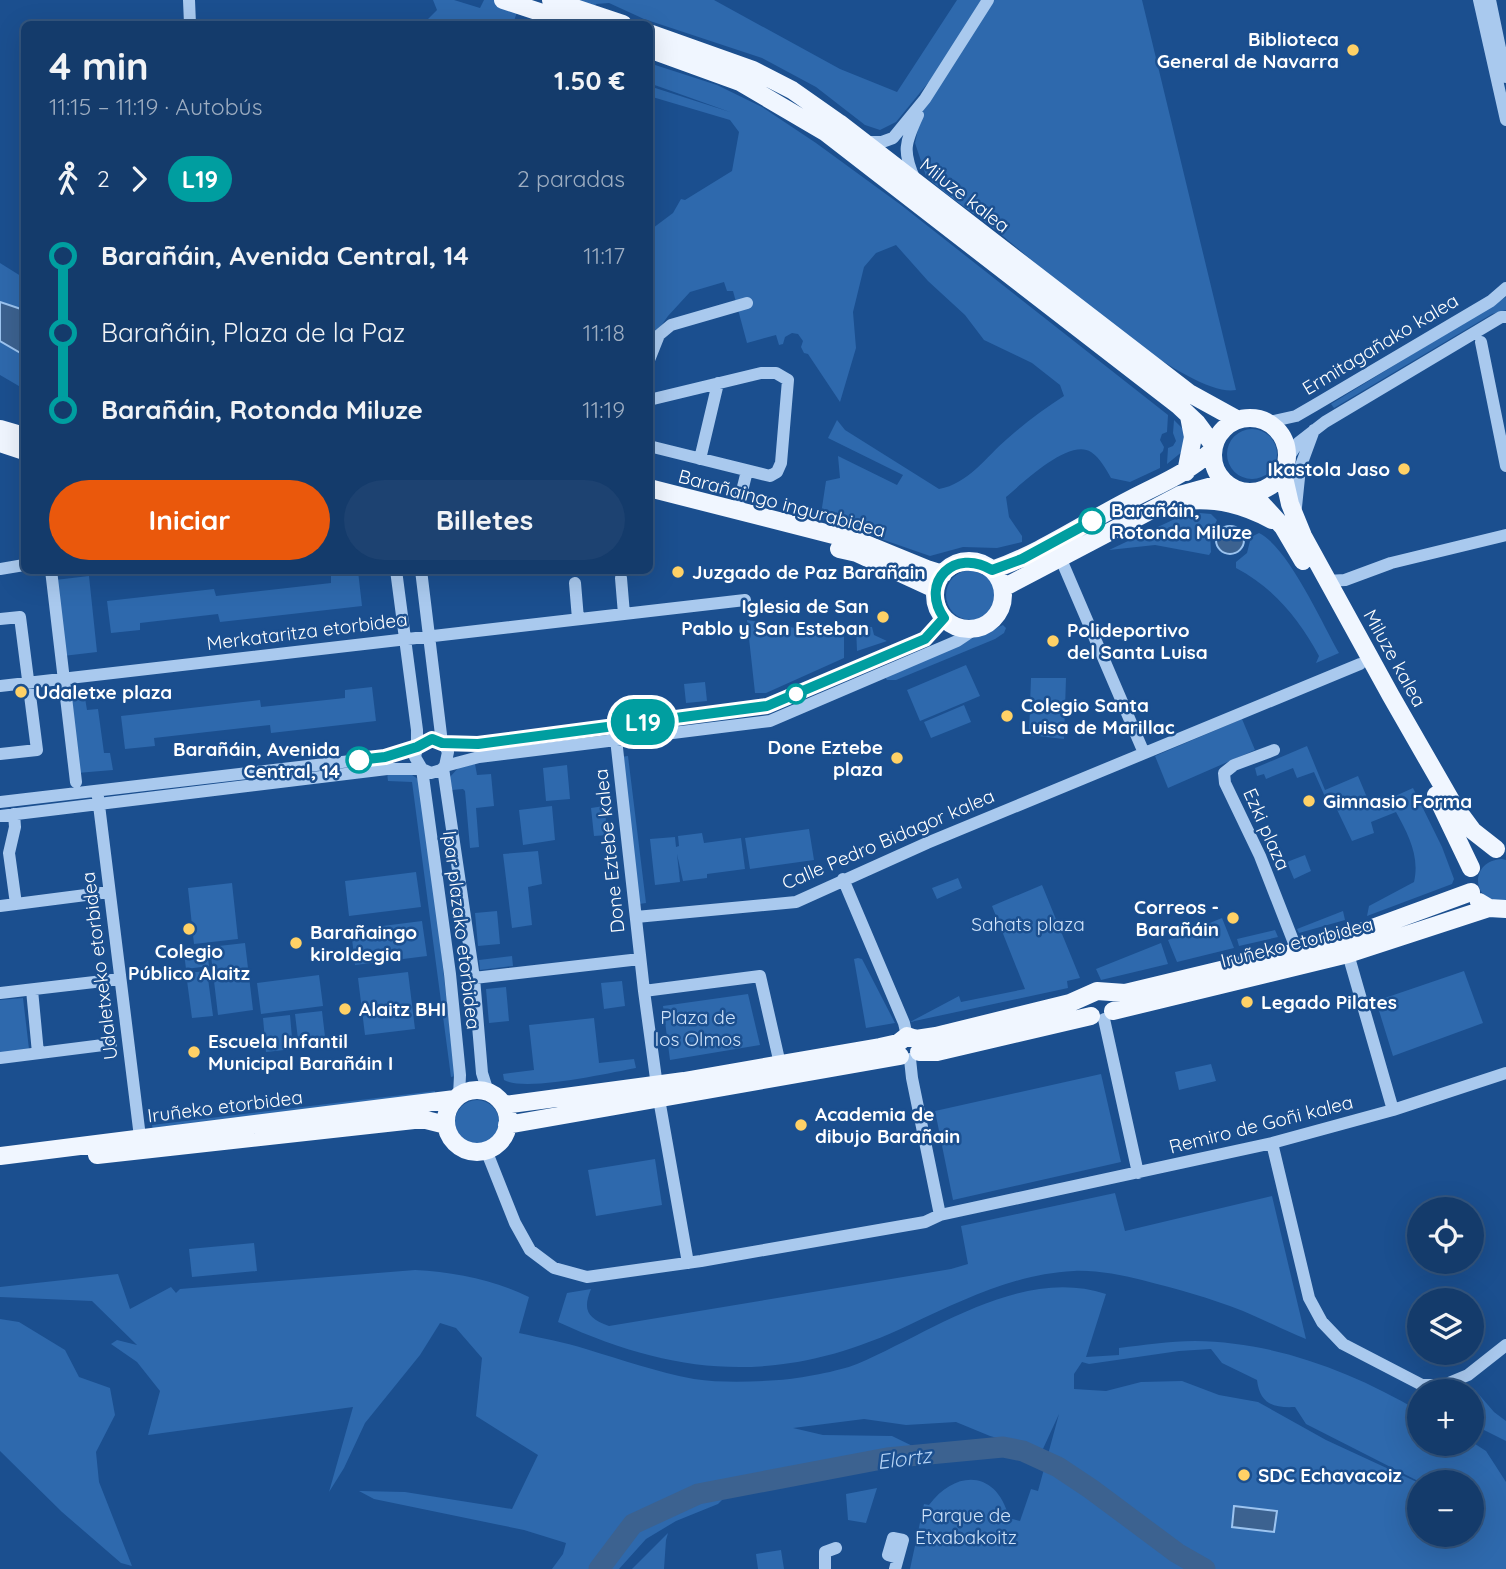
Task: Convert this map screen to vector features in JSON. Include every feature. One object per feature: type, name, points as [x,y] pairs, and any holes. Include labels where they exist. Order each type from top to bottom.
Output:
[{"type":"main road","points":[[503,0],[567,21]]},
{"type":"main road","points":[[551,0],[614,21]]},
{"type":"main road","name":"Miluze kalea","points":[[653,34],[753,70],[792,90],[1189,393],[1238,420]]},
{"type":"main road","name":"Miluze kalea","points":[[653,50],[740,82],[825,132],[1189,416],[1214,448]]},
{"type":"main road","points":[[1186,472],[1193,437],[1189,416]]},
{"type":"main road","points":[[992,570],[1022,559],[1132,498],[1186,472],[1214,448],[1222,431],[1238,420],[1250,418],[1269,422],[1287,445],[1286,465],[1270,487],[1251,492],[1228,485],[1216,485],[1180,495],[1003,588]]},
{"type":"main road","points":[[0,429],[21,435]]},
{"type":"main road","points":[[0,443],[21,450]]},
{"type":"main road","points":[[1214,448],[1216,470],[1228,485]]},
{"type":"main road","name":"Miluze kalea","points":[[1286,465],[1290,504],[1288,521],[1360,664],[1445,812],[1471,868]]},
{"type":"main road","name":"Barañaingo ingurabidea","points":[[653,489],[861,542],[927,569],[939,581]]},
{"type":"main road","name":"Miluze kalea","points":[[1251,492],[1303,536],[1453,804],[1473,831],[1501,850]]},
{"type":"main road","points":[[1164,504],[1196,500],[1231,502],[1288,521]]},
{"type":"main road","name":"Barañaingo ingurabidea","points":[[653,502],[857,553],[939,581]]},
{"type":"main road","points":[[972,561],[992,570],[1003,588],[1003,599],[995,619],[975,629],[964,629],[944,618],[935,600],[939,581],[961,562],[972,561]]},
{"type":"main road","points":[[1499,912],[1482,904],[1471,892],[1469,884],[1471,868],[1481,855],[1501,850]]},
{"type":"main road","name":"Iruñeko etorbidea","points":[[1104,1010],[1125,993],[1300,951],[1471,892]]},
{"type":"main road","name":"Iruñeko etorbidea","points":[[507,1125],[780,1064],[908,1048],[937,1052],[1104,1010],[1348,954],[1499,912]]},
{"type":"main road","name":"Iruñeko etorbidea","points":[[504,1105],[658,1092],[908,1048],[1089,997],[1097,991],[1104,1010]]},
{"type":"main road","points":[[468,1091],[488,1092],[504,1105],[508,1115],[501,1141],[486,1150],[475,1152],[465,1149],[456,1143],[446,1125],[450,1107],[457,1097],[468,1091]]},
{"type":"main road","name":"Iruñeko etorbidea","points":[[0,1156],[457,1097]]},
{"type":"main road","name":"Iruñeko etorbidea","points":[[0,1167],[414,1119],[446,1125]]},
{"type":"street","points":[[189,0],[190,21]]},
{"type":"street","points":[[862,142],[882,142],[893,138],[925,99],[988,0]]},
{"type":"street","points":[[1479,0],[1506,120]]},
{"type":"street","points":[[1490,0],[1506,77]]},
{"type":"street","points":[[918,186],[909,166],[905,145],[925,99]]},
{"type":"street","name":"Ermitagañako kalea","points":[[1269,422],[1296,416],[1491,301],[1506,288]]},
{"type":"street","points":[[653,350],[659,335],[671,325],[747,303]]},
{"type":"street","name":"Ermitagañako kalea","points":[[1286,465],[1298,443],[1314,430],[1501,317],[1506,317]]},
{"type":"street","points":[[1481,342],[1506,466]]},
{"type":"street","points":[[653,399],[761,373],[776,373],[788,380],[781,463],[777,472],[770,476],[653,447]]},
{"type":"street","points":[[700,458],[719,383]]},
{"type":"street","points":[[1288,521],[1314,430]]},
{"type":"street","points":[[737,510],[747,471]]},
{"type":"street","points":[[1327,581],[1345,580],[1391,563],[1506,535]]},
{"type":"street","points":[[1060,557],[1144,753]]},
{"type":"street","points":[[0,569],[21,566]]},
{"type":"street","points":[[51,574],[76,782]]},
{"type":"street","points":[[396,574],[417,747],[416,761],[422,769]]},
{"type":"street","points":[[421,574],[442,743],[448,752],[444,767]]},
{"type":"street","points":[[621,578],[624,614]]},
{"type":"street","points":[[575,583],[578,619]]},
{"type":"street","name":"Merkataritza etorbidea","points":[[0,686],[745,600]]},
{"type":"street","points":[[0,620],[20,617],[34,682],[37,750],[0,754]]},
{"type":"street","points":[[0,816],[98,797],[385,757],[417,747],[432,739],[442,743],[492,743],[767,706],[925,639],[944,618]]},
{"type":"street","points":[[0,802],[98,797],[387,769],[422,769],[431,773],[479,757],[770,721],[957,641],[975,629]]},
{"type":"street","name":"Calle Pedro Bidagor kalea","points":[[636,917],[796,902],[843,879],[1360,664]]},
{"type":"street","name":"Done Eztebe kalea","points":[[616,739],[640,959],[658,1092]]},
{"type":"street","name":"Ezki plaza","points":[[1275,750],[1234,765],[1224,772],[1225,783],[1260,856],[1294,943],[1300,951]]},
{"type":"street","name":"Ipar plazako etorbidea","points":[[444,767],[474,978],[482,1073],[488,1092]]},
{"type":"street","name":"Ipar plazako etorbidea","points":[[422,769],[450,974],[460,1075],[457,1097]]},
{"type":"street","name":"Udaletxeko etorbidea","points":[[98,797],[140,1137]]},
{"type":"street","points":[[14,814],[15,827],[9,853],[16,904]]},
{"type":"street","points":[[843,879],[904,1023],[912,1078],[940,1215]]},
{"type":"street","points":[[0,906],[110,892]]},
{"type":"street","points":[[1348,954],[1393,1110]]},
{"type":"street","name":"Done Eztebe kalea","points":[[474,978],[640,959]]},
{"type":"street","points":[[644,991],[760,976],[780,1064]]},
{"type":"street","points":[[0,993],[120,979]]},
{"type":"street","points":[[32,990],[38,1053]]},
{"type":"street","points":[[1104,1010],[1138,1173]]},
{"type":"street","points":[[0,1058],[111,1044]]},
{"type":"street","name":"Remiro de Goñi kalea","points":[[486,1150],[515,1223],[530,1250],[541,1261],[554,1268],[587,1277],[688,1263],[925,1222],[940,1215],[1272,1143],[1393,1110],[1506,1073]]},
{"type":"street","points":[[658,1092],[688,1263]]},
{"type":"street","points":[[1272,1143],[1309,1298],[1322,1322],[1343,1344],[1422,1385],[1444,1385],[1468,1375],[1506,1345]]},
{"type":"street","points":[[825,1569],[825,1552],[836,1548]]},
{"type":"green space","points":[[433,0],[454,0],[480,8],[484,0],[521,0],[514,21],[426,21],[437,10]]},
{"type":"green space","points":[[557,0],[714,0],[840,69],[897,92],[957,0],[1142,0],[1236,390],[1213,387],[1184,374],[1150,353],[926,176],[915,143],[928,83],[896,122],[880,130],[865,125],[816,87],[762,58],[644,19],[609,3],[596,4],[588,21],[545,21]]},
{"type":"green space","points":[[653,64],[717,85],[762,107],[816,143],[901,205],[1168,415],[1167,432],[1162,434],[1160,440],[1164,447],[1160,454],[1160,468],[1130,482],[1111,478],[1100,460],[1091,452],[1082,449],[1059,456],[1006,497],[1009,517],[1022,536],[1022,542],[997,548],[963,547],[930,556],[838,524],[836,518],[820,521],[826,481],[840,478],[838,456],[897,485],[903,475],[828,438],[837,420],[845,430],[939,489],[968,476],[1021,427],[1064,396],[1060,385],[1032,363],[984,340],[965,315],[928,281],[896,245],[876,253],[864,267],[853,312],[856,348],[840,402],[808,354],[804,353],[801,347],[803,341],[798,334],[792,333],[785,337],[783,344],[779,345],[776,335],[747,343],[733,291],[727,291],[724,282],[690,292],[653,337],[653,228],[673,213],[681,199],[685,200],[732,171],[739,132],[730,120],[653,97],[653,87],[730,112],[653,84]]},
{"type":"green space","points":[[0,263],[21,276],[21,309],[0,302]]},
{"type":"green space","points":[[1506,297],[1506,310],[1492,314],[1334,408],[1331,404]]},
{"type":"green space","points":[[0,341],[21,353],[21,387],[0,375]]},
{"type":"green space","points":[[1174,420],[1186,432],[1183,451],[1167,464],[1168,448],[1176,441],[1173,433]]},
{"type":"green space","points":[[1252,429],[1270,436],[1277,454],[1270,472],[1252,479],[1234,472],[1227,454],[1234,436]]},
{"type":"green space","points":[[1211,514],[1217,520],[1210,534],[1209,555],[1155,545],[1109,550],[1179,517]]},
{"type":"green space","points":[[1259,533],[1270,541],[1293,569],[1339,653],[1316,663],[1319,656],[1303,629],[1284,606],[1262,585],[1236,568],[1236,562],[1247,553],[1251,537]]},
{"type":"green space","points":[[971,570],[988,578],[996,595],[988,612],[971,620],[954,612],[946,595],[954,578]]},
{"type":"green space","points":[[331,574],[358,574],[362,606],[220,622],[218,614],[140,623],[140,630],[111,633],[107,601],[214,589],[216,596],[331,583]]},
{"type":"green space","points":[[89,576],[97,652],[63,656],[55,580]]},
{"type":"green space","points":[[747,620],[844,636],[844,658],[766,693],[755,693]]},
{"type":"green space","points":[[1003,625],[1006,628],[1004,633],[995,639],[896,680],[887,680],[885,677]]},
{"type":"green space","points":[[856,627],[872,627],[874,635],[887,641],[857,651]]},
{"type":"green space","points":[[966,665],[980,696],[920,721],[907,690]]},
{"type":"green space","points":[[1031,678],[1066,678],[1064,739],[1029,735]]},
{"type":"green space","points":[[705,682],[707,701],[686,703],[684,684]]},
{"type":"green space","points":[[372,687],[376,721],[271,733],[270,725],[154,738],[155,746],[125,749],[121,716],[260,700],[261,707],[345,698],[345,690]]},
{"type":"green space","points":[[85,698],[87,710],[98,709],[104,753],[110,753],[113,770],[77,773],[69,699]]},
{"type":"green space","points":[[964,705],[971,722],[931,738],[924,722]]},
{"type":"green space","points":[[1242,719],[1255,750],[1168,788],[1155,756]]},
{"type":"green space","points":[[1307,746],[1325,790],[1358,776],[1371,807],[1413,788],[1442,847],[1454,879],[1452,884],[1367,916],[1369,906],[1414,882],[1412,846],[1396,812],[1371,822],[1374,833],[1352,841],[1331,797],[1326,799],[1314,772],[1297,778],[1293,768],[1266,779],[1264,774],[1257,776],[1255,768]]},
{"type":"green space","points":[[628,756],[646,903],[639,904],[620,757]]},
{"type":"green space","points":[[475,764],[477,775],[491,774],[494,806],[476,808],[479,847],[470,848],[465,791],[452,790],[450,777],[459,767]]},
{"type":"green space","points":[[567,765],[570,799],[546,801],[543,768]]},
{"type":"green space","points":[[387,773],[409,773],[418,779],[435,896],[455,1076],[451,1077],[412,782],[388,781]]},
{"type":"green space","points":[[552,806],[555,840],[523,845],[519,810]]},
{"type":"green space","points":[[604,806],[608,835],[594,836],[591,808]]},
{"type":"green space","points":[[809,829],[814,860],[750,869],[745,838]]},
{"type":"green space","points":[[702,833],[704,843],[741,838],[745,869],[707,874],[707,878],[683,881],[677,854],[680,882],[655,885],[650,839],[675,837],[676,847],[679,846],[678,836]]},
{"type":"green space","points":[[538,851],[542,884],[528,887],[532,925],[512,928],[503,854]]},
{"type":"green space","points":[[1305,855],[1311,871],[1294,879],[1287,862]]},
{"type":"green space","points":[[1502,859],[1506,860],[1506,901],[1495,901],[1486,897],[1481,890],[1478,883],[1479,874],[1483,867]]},
{"type":"green space","points":[[416,872],[421,907],[349,916],[345,881]]},
{"type":"green space","points":[[958,878],[962,888],[937,899],[932,888]]},
{"type":"green space","points":[[232,883],[238,939],[194,944],[188,888]]},
{"type":"green space","name":"Sahats plaza","points":[[1042,885],[1080,978],[1067,981],[1068,988],[910,1022],[959,996],[961,1002],[1025,989],[992,906]]},
{"type":"green space","points":[[497,911],[500,944],[478,946],[475,913]]},
{"type":"green space","points":[[1343,911],[1345,920],[1299,933],[1297,929]]},
{"type":"green space","points":[[1222,918],[1234,948],[1177,962],[1168,940]]},
{"type":"green space","points":[[422,921],[427,956],[355,965],[351,930]]},
{"type":"green space","points":[[1275,930],[1278,937],[1239,946],[1237,939]]},
{"type":"green space","points":[[245,943],[253,1010],[218,1015],[210,947]]},
{"type":"green space","points":[[1161,943],[1168,964],[1101,980],[1096,969]]},
{"type":"green space","points":[[207,950],[209,966],[186,969],[184,953]]},
{"type":"green space","points":[[512,956],[513,966],[480,970],[479,960]]},
{"type":"green space","points":[[854,959],[862,959],[895,1023],[866,1028]]},
{"type":"green space","points":[[207,971],[213,1016],[192,1018],[186,973]]},
{"type":"green space","points":[[1464,971],[1483,1023],[1393,1056],[1376,1001]]},
{"type":"green space","points":[[408,972],[415,1029],[365,1035],[358,978]]},
{"type":"green space","points":[[319,975],[323,1006],[261,1014],[257,983]]},
{"type":"green space","points":[[622,981],[625,1006],[604,1009],[601,983]]},
{"type":"green space","points":[[506,987],[509,1021],[489,1023],[486,989]]},
{"type":"green space","name":"Plaza de los Olmos","points":[[748,994],[760,1045],[670,1060],[663,1006]]},
{"type":"green space","points":[[23,998],[29,1049],[0,1053],[0,1000]]},
{"type":"green space","points":[[322,1011],[326,1045],[299,1048],[295,1014]]},
{"type":"green space","points":[[290,1015],[293,1049],[266,1052],[263,1018]]},
{"type":"green space","points":[[594,1018],[599,1063],[634,1059],[636,1068],[548,1083],[515,1083],[504,1080],[503,1074],[534,1070],[529,1025]]},
{"type":"green space","points":[[1211,1064],[1216,1081],[1179,1090],[1175,1072]]},
{"type":"green space","points":[[1101,1074],[1121,1162],[953,1200],[935,1111]]},
{"type":"green space","points":[[435,1091],[154,1136],[152,1125]]},
{"type":"green space","points":[[477,1100],[493,1106],[499,1122],[493,1138],[477,1144],[461,1138],[455,1122],[461,1106]]},
{"type":"green space","points":[[655,1159],[662,1205],[596,1216],[588,1170]]},
{"type":"green space","points":[[1115,1193],[1125,1231],[1272,1196],[1306,1339],[1243,1311],[1193,1294],[1126,1276],[1082,1271],[1052,1273],[1010,1283],[863,1344],[819,1357],[776,1365],[734,1367],[691,1364],[648,1355],[558,1322],[567,1293],[591,1289],[587,1303],[589,1313],[609,1326],[951,1269],[968,1264],[961,1226]]},
{"type":"green space","points":[[254,1243],[257,1271],[192,1277],[189,1249]]},
{"type":"green space","name":"Parque de Etxabakoitz","points":[[415,1270],[459,1275],[502,1286],[529,1297],[519,1333],[569,1344],[680,1376],[736,1382],[797,1378],[850,1367],[946,1320],[1010,1295],[1042,1289],[1074,1288],[1106,1294],[1086,1357],[1119,1355],[1119,1348],[1185,1341],[1225,1343],[1283,1353],[1312,1361],[1367,1383],[1407,1405],[1407,1456],[1484,1456],[1484,1450],[1486,1451],[1506,1482],[1506,1569],[910,1569],[924,1504],[929,1505],[951,1485],[975,1480],[986,1483],[1003,1502],[1009,1518],[1020,1521],[1031,1489],[1038,1491],[1059,1414],[1042,1451],[990,1436],[956,1422],[906,1425],[864,1419],[793,1428],[823,1435],[892,1436],[929,1454],[887,1458],[736,1486],[718,1504],[676,1521],[646,1539],[619,1569],[552,1569],[563,1554],[566,1543],[524,1530],[374,1499],[359,1491],[405,1492],[512,1509],[538,1455],[476,1416],[482,1358],[456,1328],[440,1323],[420,1355],[365,1423],[344,1468],[329,1492],[353,1407],[148,1435],[160,1391],[137,1362],[111,1344],[117,1340],[137,1345],[92,1301],[0,1297],[0,1287],[118,1274],[130,1309],[171,1287],[176,1293],[180,1289]],"holes":[[[1211,1349],[1222,1363],[1257,1380],[1261,1394],[1269,1403],[1280,1407],[1295,1407],[1306,1424],[1407,1475],[1407,1470],[1484,1470],[1484,1547],[1407,1547],[1407,1477],[1326,1440],[1258,1402],[1219,1395],[1182,1381],[1141,1382],[1106,1391],[1074,1389],[1074,1374],[1082,1362],[1089,1364]]]},
{"type":"green space","points":[[0,1319],[19,1322],[65,1350],[79,1377],[110,1388],[115,1415],[96,1452],[99,1482],[132,1566],[121,1563],[62,1512],[0,1451]]},
{"type":"green space","points":[[1484,1400],[1506,1421],[1506,1441],[1484,1430]]},
{"type":"green space","points":[[877,1488],[866,1523],[848,1520],[846,1494]]},
{"type":"green space","points":[[668,1533],[664,1569],[632,1569]]},
{"type":"green space","points":[[781,1550],[784,1569],[758,1569],[756,1554]]},
{"type":"shaded area","points":[[0,302],[21,309],[21,353],[0,341]]},
{"type":"shaded area","points":[[1230,526],[1240,530],[1244,540],[1240,550],[1230,554],[1220,550],[1216,540],[1220,530]]},
{"type":"shaded area","points":[[1234,1506],[1277,1511],[1274,1532],[1232,1527]]},
{"type":"waterway","name":"Elortz","points":[[599,1569],[633,1524],[698,1494],[887,1458],[1003,1447],[1023,1451],[1058,1467],[1177,1553],[1205,1569]]},
{"type":"bus line","name":"L19","points":[[359,760],[385,757],[417,747],[432,739],[451,744],[478,744],[767,706],[925,639],[944,618],[938,610],[935,589],[943,573],[951,566],[972,561],[992,570],[1022,559],[1092,521]]},
{"type":"place","name":"Biblioteca General de Navarra","points":[[1353,50]]},
{"type":"place","name":"Ikastola Jaso","points":[[1404,469]]},
{"type":"place","name":"Barañáin, Rotonda Miluze","points":[[1092,521]]},
{"type":"place","name":"Juzgado de Paz Barañain","points":[[678,572]]},
{"type":"place","name":"Iglesia de San Pablo y San Esteban","points":[[883,617]]},
{"type":"place","name":"Polideportivo del Santa Luisa","points":[[1053,641]]},
{"type":"place","name":"Udaletxe plaza","points":[[21,692]]},
{"type":"place","name":"Colegio Santa Luisa de Marillac","points":[[1007,716]]},
{"type":"place","name":"Done Eztebe plaza","points":[[897,758]]},
{"type":"place","name":"Barañáin, Avenida Central, 14","points":[[359,760]]},
{"type":"place","name":"Gimnasio Forma","points":[[1309,801]]},
{"type":"place","name":"Correos - Barañáin","points":[[1233,918]]},
{"type":"place","name":"Colegio Público Alaitz","points":[[189,929]]},
{"type":"place","name":"Barañaingo kiroldegia","points":[[296,943]]},
{"type":"place","name":"Legado Pilates","points":[[1247,1002]]},
{"type":"place","name":"Alaitz BHI","points":[[345,1009]]},
{"type":"place","name":"Escuela Infantil Municipal Barañáin I","points":[[194,1052]]},
{"type":"place","name":"Academia de dibujo Barañain","points":[[801,1125]]},
{"type":"place","name":"SDC Echavacoiz","points":[[1244,1475]]}]
